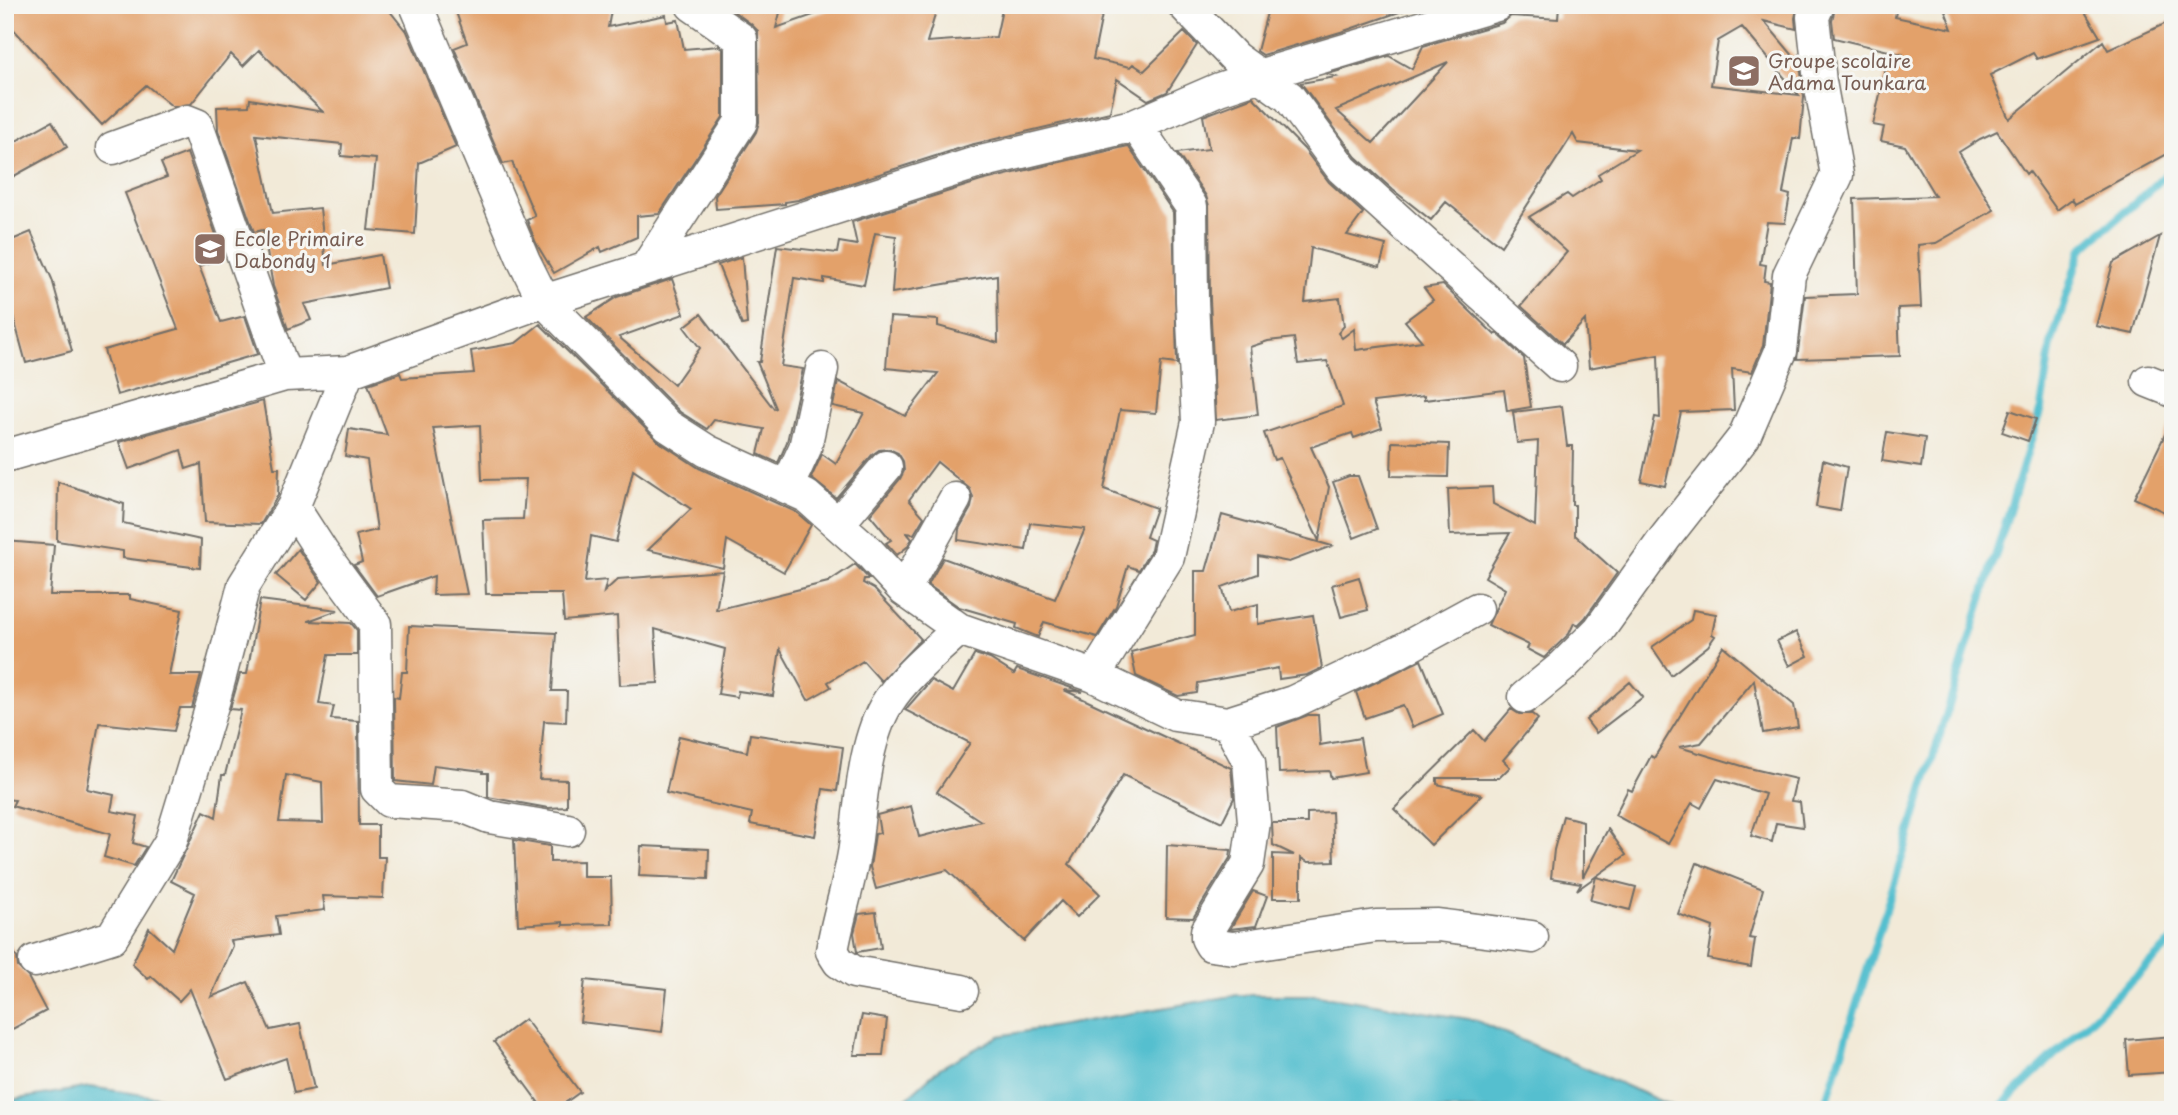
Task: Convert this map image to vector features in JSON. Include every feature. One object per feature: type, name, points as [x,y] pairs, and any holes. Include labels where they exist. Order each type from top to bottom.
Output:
[{"type":"street","points":[[416,5],[524,261],[544,301],[668,426],[707,451],[806,496],[867,550],[904,590],[959,629],[1094,676],[1175,715],[1227,723],[1293,702],[1400,652],[1477,609]]},
{"type":"street","points":[[646,268],[741,122],[741,39],[692,5]]},
{"type":"street","points":[[1184,5],[1235,58],[1289,97],[1342,169],[1560,366]]},
{"type":"street","points":[[5,456],[285,375],[348,372],[544,301],[646,268],[976,163],[1136,125],[1219,89],[1258,76],[1497,5]]},
{"type":"street","points":[[1525,697],[1562,667],[1599,629],[1665,538],[1744,437],[1781,351],[1789,275],[1836,175],[1814,30],[1813,17],[1818,5]]},
{"type":"street","points":[[113,148],[187,121],[197,125],[285,375]]},
{"type":"street","points":[[1094,676],[1168,557],[1198,422],[1192,302],[1191,206],[1136,125]]},
{"type":"street","points":[[787,487],[806,448],[822,369]]},
{"type":"street","points":[[35,961],[112,937],[171,841],[214,699],[244,586],[293,507],[348,372]]},
{"type":"street","points":[[838,524],[886,467]]},
{"type":"street","points":[[904,590],[956,499]]},
{"type":"street","points":[[293,507],[375,624],[377,789],[389,801],[462,806],[489,817],[568,830]]},
{"type":"street","points":[[959,629],[910,675],[888,702],[877,727],[862,789],[855,849],[832,951],[839,962],[854,972],[962,991]]},
{"type":"street","points":[[1227,723],[1249,762],[1254,822],[1248,864],[1208,931],[1207,938],[1211,945],[1233,948],[1376,926],[1438,925],[1532,937]]},
{"type":"water","points":[[1238,995],[1318,995],[1475,1020],[1681,1110],[889,1110],[940,1068],[999,1036]]},
{"type":"water","points":[[90,1087],[245,1110],[5,1110],[5,1101]]},
{"type":"building","points":[[5,5],[385,5],[406,29],[456,147],[419,163],[415,234],[368,230],[376,159],[341,156],[342,144],[256,135],[273,213],[320,208],[326,265],[380,255],[386,288],[304,304],[311,320],[288,329],[273,286],[263,230],[254,232],[218,130],[217,107],[249,106],[250,99],[323,112],[259,50],[243,66],[231,54],[191,104],[173,107],[146,85],[102,125],[5,20]]},
{"type":"building","points":[[475,5],[612,5],[608,27],[666,15],[667,22],[678,20],[684,49],[719,46],[723,49],[723,117],[659,214],[637,216],[637,237],[602,252],[600,247],[554,273],[536,243],[527,220],[535,216],[512,162],[503,164],[454,48],[467,43],[456,12]]},
{"type":"building","points":[[725,5],[782,5],[776,28],[842,5],[938,5],[927,42],[996,37],[1003,5],[1104,5],[1093,59],[1130,67],[1133,64],[1144,71],[1184,32],[1197,45],[1167,92],[1148,100],[1117,79],[1110,112],[970,145],[785,204],[716,209],[715,196],[756,132],[759,122],[758,31]]},
{"type":"building","points":[[1269,5],[1407,5],[1408,9],[1263,55],[1257,51]]},
{"type":"building","points":[[1559,5],[1798,5],[1796,29],[1764,21],[1800,64],[1804,97],[1800,139],[1793,138],[1783,193],[1790,195],[1785,223],[1767,222],[1760,264],[1766,265],[1764,281],[1770,282],[1763,346],[1752,372],[1732,369],[1734,410],[1681,412],[1665,486],[1641,481],[1655,417],[1660,418],[1658,355],[1589,368],[1585,320],[1563,344],[1521,306],[1567,252],[1529,217],[1567,194],[1572,198],[1601,179],[1598,174],[1637,150],[1578,143],[1573,134],[1501,246],[1446,202],[1431,220],[1393,190],[1356,157],[1301,83],[1336,77],[1328,74],[1389,56],[1412,69],[1423,46],[1502,23],[1511,16],[1558,19]],"holes":[[[1742,27],[1799,95],[1711,85],[1718,41]],[[1448,62],[1373,143],[1336,110]]]},
{"type":"building","points":[[1836,5],[1897,5],[1895,17],[1952,29],[1943,5],[2081,5],[2100,37],[2037,59],[2033,53],[1990,75],[2009,119],[2103,41],[2108,50],[2173,20],[2173,151],[2075,204],[2072,199],[2057,210],[2029,171],[2026,174],[1997,131],[1980,139],[1959,152],[1994,210],[1936,243],[1918,245],[1921,307],[1898,308],[1900,356],[1797,359],[1805,296],[1857,294],[1854,199],[1935,196],[1905,146],[1881,141],[1884,127],[1873,125],[1888,59],[1901,54],[1834,38],[1832,20]]},
{"type":"building","points":[[1253,97],[1304,149],[1329,182],[1363,213],[1347,235],[1386,245],[1380,267],[1311,248],[1305,302],[1340,298],[1344,326],[1338,333],[1342,338],[1354,329],[1356,350],[1422,341],[1405,321],[1433,300],[1424,288],[1443,285],[1495,335],[1497,333],[1524,358],[1531,407],[1507,411],[1504,390],[1424,400],[1424,396],[1373,402],[1382,428],[1354,438],[1352,433],[1311,447],[1329,487],[1319,541],[1280,458],[1274,460],[1264,433],[1343,406],[1327,361],[1298,364],[1294,338],[1268,341],[1250,347],[1258,415],[1216,420],[1209,206],[1206,196],[1177,153],[1209,149],[1203,116]]},
{"type":"building","points":[[52,121],[67,147],[5,181],[5,147]]},
{"type":"building","points":[[1128,146],[1173,212],[1177,364],[1161,362],[1156,413],[1120,410],[1104,489],[1156,508],[1146,537],[1153,540],[1151,550],[1139,570],[1128,566],[1116,606],[1097,637],[1044,622],[1038,637],[1016,628],[1017,624],[959,607],[928,585],[943,558],[1055,599],[1085,529],[1030,523],[1026,550],[958,540],[959,529],[971,508],[973,498],[970,489],[937,462],[909,500],[924,517],[914,534],[907,533],[912,539],[897,555],[886,543],[891,540],[870,515],[904,471],[903,461],[898,453],[889,449],[879,450],[872,455],[836,498],[811,478],[822,454],[836,464],[864,413],[833,406],[838,381],[905,416],[938,373],[886,368],[890,317],[938,320],[938,326],[998,343],[997,275],[892,293],[896,236],[875,233],[864,285],[824,278],[824,283],[794,278],[781,366],[803,369],[787,442],[778,463],[758,454],[764,429],[714,420],[707,429],[680,412],[586,317],[617,297],[672,279],[684,314],[619,337],[674,385],[700,348],[684,327],[701,314],[774,409],[776,408],[757,362],[760,362],[777,246],[837,253],[839,242],[857,245],[852,222],[981,181]]},
{"type":"building","points":[[187,153],[219,243],[207,248],[212,262],[199,266],[221,322],[245,316],[258,354],[117,395],[104,350],[178,329],[125,193],[167,177],[161,163]]},
{"type":"building","points":[[31,232],[52,279],[72,351],[26,363],[5,286],[5,243]]},
{"type":"building","points":[[2160,236],[2133,334],[2096,326],[2113,263]]},
{"type":"building","points":[[742,257],[747,324],[742,325],[718,265]]},
{"type":"building","points":[[540,324],[658,441],[699,468],[796,512],[811,525],[784,572],[727,540],[723,568],[648,550],[691,509],[633,470],[616,542],[591,536],[585,582],[607,580],[604,592],[618,579],[723,571],[716,610],[828,582],[855,564],[869,579],[864,579],[863,583],[874,589],[921,639],[881,681],[863,661],[828,682],[831,687],[808,700],[780,649],[773,696],[738,691],[737,697],[718,694],[725,649],[655,629],[658,683],[620,685],[617,616],[564,621],[562,594],[486,594],[483,520],[523,519],[526,479],[482,480],[480,425],[433,428],[467,594],[433,595],[434,576],[377,596],[354,565],[362,562],[356,535],[377,530],[367,460],[345,456],[349,429],[387,435],[368,384],[400,373],[402,378],[474,373],[471,351],[516,343]]},
{"type":"building","points":[[263,401],[274,468],[279,468],[278,495],[261,524],[205,522],[201,464],[186,469],[181,450],[129,469],[119,442]]},
{"type":"building","points":[[1562,406],[1567,446],[1573,446],[1572,505],[1575,505],[1575,535],[1617,573],[1585,618],[1578,625],[1574,623],[1569,634],[1544,658],[1527,649],[1529,645],[1488,625],[1505,589],[1485,577],[1510,533],[1450,535],[1448,489],[1492,487],[1493,504],[1535,526],[1538,441],[1517,443],[1513,412]]},
{"type":"building","points":[[2010,410],[2036,419],[2028,441],[2002,432]]},
{"type":"building","points":[[2173,418],[2173,516],[2134,498]]},
{"type":"building","points":[[1887,432],[1925,438],[1921,467],[1882,461]]},
{"type":"building","points":[[1392,442],[1449,444],[1448,477],[1391,476]]},
{"type":"building","points":[[1823,460],[1847,467],[1840,511],[1816,507]]},
{"type":"building","points":[[1349,476],[1358,476],[1377,529],[1354,538],[1333,482]]},
{"type":"building","points":[[58,482],[124,504],[123,523],[201,540],[200,568],[123,558],[123,551],[57,541]]},
{"type":"building","points":[[1222,515],[1332,546],[1289,562],[1258,556],[1258,574],[1222,587],[1229,612],[1258,604],[1258,624],[1313,615],[1322,668],[1307,675],[1279,679],[1278,668],[1198,683],[1197,693],[1178,696],[1136,676],[1131,652],[1195,635],[1195,571],[1206,571]]},
{"type":"building","points":[[5,541],[54,545],[50,595],[130,595],[130,599],[182,610],[169,675],[201,675],[192,708],[180,708],[174,731],[99,723],[87,789],[114,795],[111,811],[138,816],[133,843],[146,847],[134,866],[104,857],[110,834],[12,806],[15,800],[5,799]]},
{"type":"building","points":[[298,549],[321,582],[306,600],[276,575]]},
{"type":"building","points":[[1359,577],[1368,610],[1341,617],[1332,585]]},
{"type":"building","points":[[260,600],[338,610],[308,621],[351,623],[357,630],[357,655],[328,655],[319,704],[334,706],[331,719],[358,721],[359,825],[378,825],[378,857],[385,857],[383,898],[323,896],[325,910],[276,916],[279,935],[231,941],[233,946],[211,997],[248,982],[270,1030],[300,1024],[314,1089],[294,1093],[286,1058],[227,1079],[190,989],[179,1001],[151,976],[148,979],[132,964],[149,928],[172,949],[195,893],[171,881],[204,811],[216,817],[222,775],[225,775],[241,710],[230,709],[240,674],[247,674]],"holes":[[[286,775],[322,782],[323,823],[279,822]]]},
{"type":"building","points":[[1693,610],[1716,614],[1712,634],[1715,636],[1708,646],[1671,675],[1652,647],[1691,620]]},
{"type":"building","points":[[409,626],[556,633],[552,691],[567,691],[566,722],[544,721],[539,779],[567,780],[567,807],[548,808],[488,797],[488,773],[483,771],[434,765],[431,785],[395,781],[394,697],[399,698],[402,672],[407,672]]},
{"type":"building","points":[[1796,632],[1808,656],[1789,666],[1777,641]]},
{"type":"building","points":[[1723,646],[1794,705],[1798,727],[1763,733],[1754,680],[1701,743],[1679,747],[1796,779],[1791,801],[1800,802],[1803,827],[1776,823],[1772,842],[1751,836],[1765,794],[1717,779],[1701,808],[1692,803],[1668,844],[1615,815],[1628,789],[1632,791],[1651,756],[1654,758]]},
{"type":"building","points":[[975,654],[990,659],[1014,674],[1017,669],[1083,692],[1064,690],[1231,768],[1234,798],[1222,822],[1123,775],[1069,864],[1100,894],[1077,917],[1061,901],[1024,941],[947,870],[876,889],[870,867],[875,834],[880,833],[877,815],[911,806],[919,837],[981,821],[937,792],[970,743],[905,710],[931,680],[953,692]]},
{"type":"building","points":[[1421,660],[1443,714],[1412,727],[1403,705],[1365,718],[1356,692]]},
{"type":"building","points":[[1630,682],[1643,697],[1596,733],[1586,720]]},
{"type":"building","points":[[1511,709],[1519,714],[1532,714],[1538,719],[1503,760],[1510,767],[1499,778],[1437,778],[1437,784],[1482,795],[1431,845],[1394,809],[1474,730],[1484,741]]},
{"type":"building","points":[[1308,715],[1318,715],[1320,745],[1360,738],[1366,772],[1331,778],[1329,771],[1279,773],[1277,727]]},
{"type":"building","points":[[750,734],[843,747],[837,791],[823,789],[815,836],[750,824],[752,813],[666,793],[679,736],[747,752]]},
{"type":"building","points":[[1332,812],[1334,861],[1308,862],[1301,858],[1301,898],[1273,898],[1273,854],[1294,855],[1273,845],[1272,823],[1307,823],[1307,813]]},
{"type":"building","points":[[1563,816],[1583,821],[1583,877],[1608,829],[1626,855],[1577,890],[1581,883],[1551,878],[1554,850]]},
{"type":"building","points":[[514,840],[550,846],[550,862],[583,861],[583,877],[611,877],[612,924],[563,925],[563,922],[518,925]]},
{"type":"building","points":[[1167,845],[1231,850],[1230,858],[1193,918],[1166,917]]},
{"type":"building","points":[[641,846],[709,849],[708,879],[639,876]]},
{"type":"building","points":[[1697,863],[1763,889],[1749,938],[1755,939],[1751,967],[1708,959],[1713,927],[1678,914]]},
{"type":"building","points":[[1596,877],[1636,887],[1630,910],[1590,900]]},
{"type":"building","points":[[1253,891],[1267,896],[1256,926],[1230,929]]},
{"type":"building","points":[[876,912],[881,948],[857,952],[854,933],[859,914]]},
{"type":"building","points":[[5,936],[17,958],[18,967],[28,977],[46,1011],[5,1033]]},
{"type":"building","points":[[585,980],[667,989],[662,1032],[580,1022]]},
{"type":"building","points":[[862,1015],[887,1019],[883,1055],[854,1055]]},
{"type":"building","points":[[525,1019],[580,1092],[555,1110],[544,1110],[494,1042]]},
{"type":"building","points":[[2173,1036],[2173,1072],[2129,1075],[2126,1040]]},
{"type":"waterway","points":[[1824,1110],[2041,408],[2051,344],[2081,250],[2173,168]]},
{"type":"waterway","points":[[1997,1110],[2173,941]]},
{"type":"place","name":"Groupe scolaire Adama Tounkara","points":[[1744,71]]},
{"type":"place","name":"Ecole Primaire Dabondy 1","points":[[210,249]]}]
